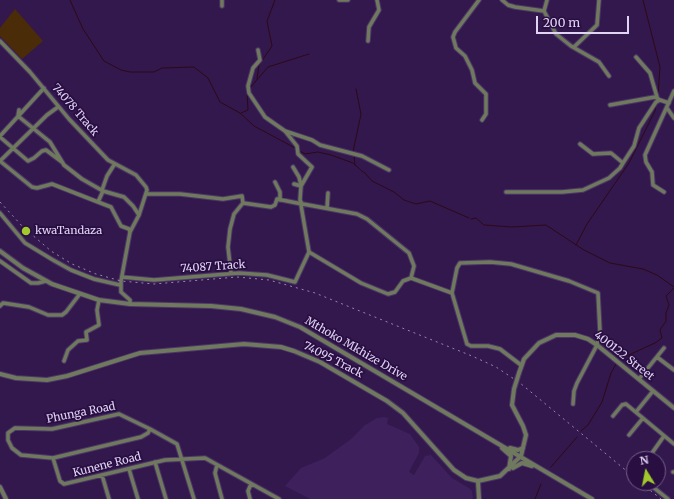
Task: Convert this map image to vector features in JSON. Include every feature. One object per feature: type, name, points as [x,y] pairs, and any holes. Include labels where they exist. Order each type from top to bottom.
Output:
[{"type":"street","points":[[222,0],[222,6]]},
{"type":"street","points":[[339,0],[348,0]]},
{"type":"street","points":[[368,41],[369,28],[379,10],[377,0]]},
{"type":"street","points":[[479,0],[455,32],[453,37],[456,48],[465,56],[472,70],[475,83],[486,94],[486,114],[482,120]]},
{"type":"street","points":[[502,0],[514,8],[544,11]]},
{"type":"street","points":[[547,0],[544,11],[556,34],[599,62],[609,76]]},
{"type":"street","points":[[574,47],[597,25],[599,0]]},
{"type":"street","name":"74078 Track","points":[[0,40],[99,151],[114,165],[131,172],[143,182],[146,187],[146,194]]},
{"type":"street","points":[[258,50],[260,60],[253,68],[248,86],[249,93],[265,117],[285,131],[297,146],[298,154],[312,167],[301,186]]},
{"type":"street","points":[[636,57],[650,73],[657,97],[660,100],[669,103]]},
{"type":"street","points":[[44,88],[0,137],[28,161],[42,151],[46,150],[82,179],[102,190],[124,198],[140,215]]},
{"type":"street","points":[[664,192],[653,185],[652,172],[646,162],[645,156],[674,90]]},
{"type":"street","points":[[610,105],[657,97]]},
{"type":"street","points":[[506,192],[567,192],[583,190],[608,178],[620,168],[634,146],[643,120],[656,102],[660,100]]},
{"type":"street","points":[[58,106],[33,128],[0,161],[32,187],[37,188],[52,184],[112,207],[120,226],[129,229],[130,232]]},
{"type":"street","points":[[667,108],[674,118]]},
{"type":"street","points":[[18,116],[19,110]]},
{"type":"street","points":[[18,116],[50,142],[64,164]]},
{"type":"street","points":[[285,131],[312,140],[320,145],[362,156],[389,170]]},
{"type":"street","points":[[580,144],[595,154],[611,154],[623,163]]},
{"type":"street","points":[[98,202],[107,176],[114,165]]},
{"type":"street","points":[[293,167],[299,177],[301,186],[300,200],[302,204],[304,228],[309,252],[361,283],[388,294],[395,292],[403,281],[411,278],[452,293]]},
{"type":"street","points":[[275,182],[280,192],[280,200]]},
{"type":"street","points":[[294,184],[301,186]]},
{"type":"street","points":[[130,304],[130,300],[121,292],[120,285],[130,232],[140,215],[146,194],[160,193],[223,199],[242,196],[243,203],[234,214],[230,229],[228,247],[231,273]]},
{"type":"street","points":[[327,208],[328,193]]},
{"type":"street","points":[[243,203],[271,207],[274,206],[278,199],[361,216],[409,253],[413,262],[411,278]]},
{"type":"street","points":[[0,213],[25,242],[53,260],[71,270],[94,279],[120,285]]},
{"type":"street","name":"Mthoko Mkhize Drive","points":[[0,251],[23,268],[46,281],[99,300],[130,304],[225,307],[260,313],[288,322],[324,339],[592,499]]},
{"type":"street","name":"74087 Track","points":[[122,277],[154,280],[231,273],[267,275],[295,282],[309,252]]},
{"type":"street","points":[[0,261],[31,283],[46,281]]},
{"type":"street","points":[[521,365],[500,349],[488,346],[471,346],[467,344],[452,293],[456,268],[462,262],[512,264],[532,272],[569,282],[598,295],[601,326],[597,345],[577,383],[574,391],[573,404]]},
{"type":"street","points":[[0,306],[3,303],[29,307],[48,315],[62,314],[66,312],[79,294]]},
{"type":"street","points":[[64,361],[68,350],[78,341],[87,340],[86,332],[99,325],[97,310],[99,300]]},
{"type":"street","name":"400122 Street","points":[[521,456],[525,432],[512,405],[514,389],[521,365],[533,348],[545,339],[556,335],[575,335],[588,339],[674,408]]},
{"type":"street","name":"74095 Track","points":[[0,374],[16,378],[47,380],[67,376],[140,353],[244,344],[281,347],[313,359],[387,401],[403,413],[454,470],[466,478],[478,481]]},
{"type":"street","points":[[639,379],[664,348]]},
{"type":"street","points":[[657,357],[674,370]]},
{"type":"street","points":[[636,412],[653,391]]},
{"type":"street","points":[[613,416],[622,405],[626,404],[674,444]]},
{"type":"street","name":"Phunga Road","points":[[119,414],[150,429],[147,434],[141,437],[53,458],[30,457],[16,452],[8,440],[8,433],[15,428],[52,429],[119,414]]},
{"type":"street","points":[[629,435],[643,418]]},
{"type":"street","points":[[150,429],[177,444],[194,499]]},
{"type":"street","points":[[653,451],[664,436]]},
{"type":"street","points":[[494,440],[510,455],[511,459],[509,469]]},
{"type":"street","points":[[503,446],[518,450],[523,448]]},
{"type":"street","points":[[504,473],[521,456]]},
{"type":"street","name":"Kunene Road","points":[[53,458],[62,484],[155,462],[205,458],[279,499]]},
{"type":"street","points":[[155,462],[166,499]]},
{"type":"street","points":[[479,499],[478,481],[492,479],[522,463],[540,468]]},
{"type":"street","points":[[217,465],[215,473],[222,499]]},
{"type":"street","points":[[129,469],[138,499]]},
{"type":"street","points":[[102,475],[110,499]]},
{"type":"street","points":[[250,499],[248,491],[251,484]]},
{"type":"street","points":[[0,488],[6,499]]},
{"type":"street","points":[[658,491],[668,499]]},
{"type":"shaded area","points":[[15,9],[43,41],[22,59],[0,36],[0,28]]},
{"type":"shaded area","points":[[377,418],[388,418],[387,424],[410,434],[419,447],[419,453],[409,472],[414,475],[425,456],[431,455],[452,478],[472,491],[473,499],[310,499],[285,486],[301,468],[325,458],[351,439],[365,425]]},
{"type":"waterway","points":[[70,0],[83,29],[104,61],[121,70],[130,72],[154,72],[162,68],[194,67],[208,78],[220,102],[240,113],[254,126],[297,149]]},
{"type":"waterway","points":[[257,79],[259,65],[272,46],[267,21],[275,0]]},
{"type":"waterway","points":[[643,0],[660,67],[658,95]]},
{"type":"waterway","points":[[249,89],[268,67],[309,54]]},
{"type":"waterway","points":[[353,152],[361,114],[356,89]]},
{"type":"waterway","points":[[241,113],[248,110],[247,92]]},
{"type":"waterway","points":[[576,245],[587,224],[629,163],[655,111],[656,104]]},
{"type":"waterway","points":[[300,151],[305,154],[318,152],[331,155],[353,163],[363,172]]},
{"type":"waterway","points":[[354,156],[355,165]]},
{"type":"waterway","points":[[364,172],[372,181],[394,192],[404,200],[416,204],[430,201],[469,218]]},
{"type":"waterway","points":[[471,219],[476,218],[484,225],[512,227],[546,225],[584,250],[610,263],[643,269],[657,275],[674,287]]},
{"type":"waterway","points":[[620,359],[655,343],[662,338],[660,330],[666,321],[666,313],[669,305],[666,296],[674,288]]},
{"type":"waterway","points":[[581,431],[588,425],[602,402],[611,373],[616,364]]},
{"type":"waterway","points":[[551,467],[577,437]]},
{"type":"waterway","points":[[535,499],[541,484]]},
{"type":"railway","points":[[0,202],[23,227],[51,251],[72,264],[96,274],[121,281],[154,284],[237,277],[269,280],[315,293],[472,356],[496,367],[520,383],[626,470]]},
{"type":"railway","points":[[651,491],[661,499]]},
{"type":"place","name":"kwaTandaza","points":[[26,231]]}]
